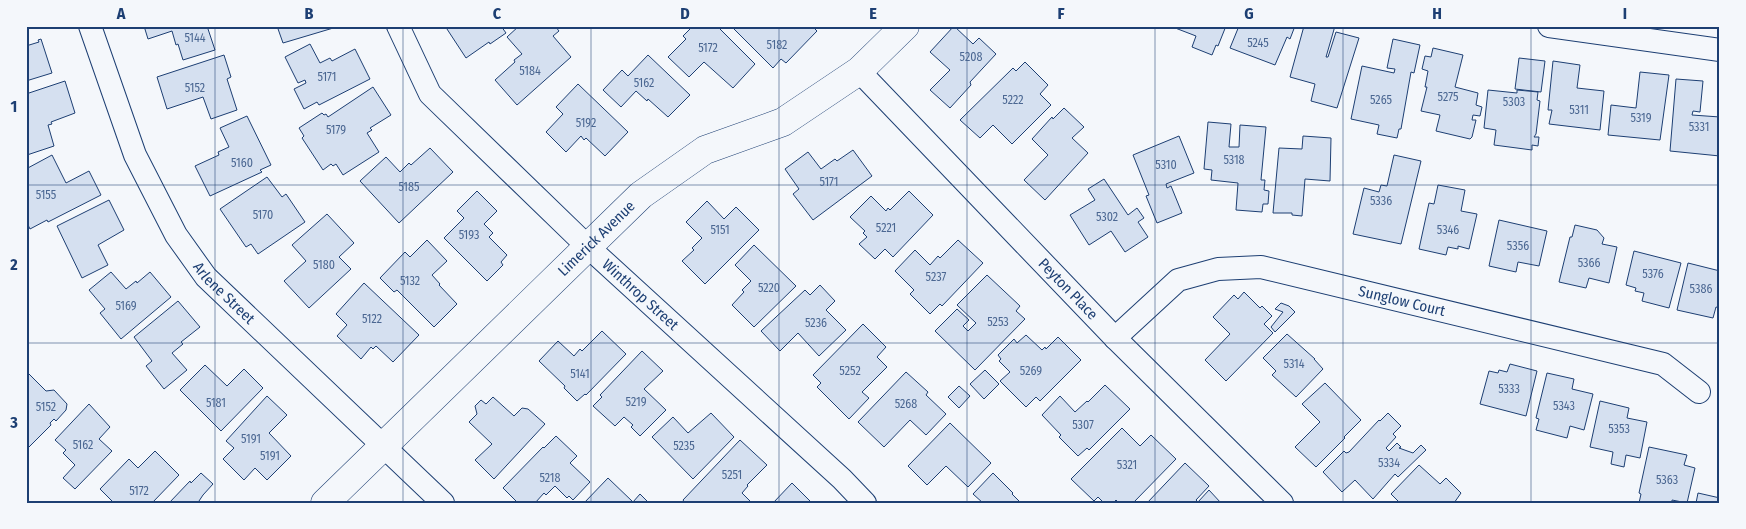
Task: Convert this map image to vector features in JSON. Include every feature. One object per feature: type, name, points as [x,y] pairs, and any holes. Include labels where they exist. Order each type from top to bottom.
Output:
[{"type":"street","name":"Arlene Street","points":[[90,26],[134,155],[176,235],[206,277],[443,503]]},
{"type":"street","name":"Winthrop Street","points":[[398,26],[430,94],[587,246],[842,479],[864,503]]},
{"type":"street","name":"Limerick Avenue","points":[[324,503],[641,195],[705,150],[783,122],[859,71],[905,26]]},
{"type":"street","points":[[1549,26],[1720,50]]},
{"type":"street","name":"Peyton Place","points":[[859,71],[1115,338],[1282,503]]},
{"type":"street","name":"Sunglow Court","points":[[1115,338],[1178,280],[1218,269],[1261,267],[1663,364],[1699,392]]},
{"type":"building","points":[[144,26],[207,26],[215,50],[183,60],[172,31],[148,39]]},
{"type":"building","points":[[277,26],[340,26],[283,43]]},
{"type":"building","points":[[445,26],[501,26],[506,33],[466,58]]},
{"type":"building","points":[[519,26],[555,26],[559,31],[553,36],[571,57],[517,105],[495,80],[522,54],[507,37]]},
{"type":"building","points":[[693,26],[717,26],[755,64],[733,88],[704,62],[689,77],[668,57],[686,39],[683,36]]},
{"type":"building","points":[[731,26],[777,26],[779,28],[781,26],[812,26],[817,31],[786,63],[781,59],[773,68]]},
{"type":"building","points":[[954,26],[973,44],[979,38],[996,54],[970,82],[971,85],[950,108],[930,90],[950,70],[930,52]]},
{"type":"building","points":[[1170,26],[1226,26],[1212,55],[1192,47],[1196,36]]},
{"type":"building","points":[[1239,26],[1295,26],[1290,39],[1287,37],[1275,65],[1230,48]]},
{"type":"building","points":[[1304,26],[1335,26],[1326,57],[1328,57],[1336,32],[1359,38],[1337,108],[1311,101],[1315,84],[1290,77]]},
{"type":"building","points":[[41,39],[52,73],[26,81],[26,46],[39,42],[38,40]]},
{"type":"building","points":[[1393,39],[1420,45],[1414,73],[1411,72],[1401,129],[1399,129],[1397,138],[1377,134],[1379,125],[1351,119],[1362,66],[1394,73],[1395,69],[1387,68]]},
{"type":"building","points":[[310,44],[320,63],[330,58],[332,61],[355,49],[370,79],[319,105],[317,102],[304,109],[294,89],[306,83],[305,80],[298,83],[285,57]]},
{"type":"building","points":[[1433,48],[1463,55],[1455,87],[1478,93],[1476,105],[1482,107],[1480,116],[1473,115],[1472,120],[1476,120],[1470,139],[1436,131],[1440,115],[1421,111],[1427,87],[1425,87],[1428,71],[1422,69],[1425,56],[1431,57]]},
{"type":"building","points":[[224,55],[231,77],[227,79],[237,110],[211,119],[203,97],[167,109],[157,77]]},
{"type":"building","points":[[648,55],[690,95],[668,117],[636,91],[621,107],[603,90],[622,70],[628,76]]},
{"type":"building","points":[[1519,58],[1545,61],[1541,92],[1515,89]]},
{"type":"building","points":[[1553,61],[1580,65],[1577,88],[1604,91],[1600,130],[1549,124],[1552,110],[1548,110]]},
{"type":"building","points":[[1025,62],[1048,85],[1040,94],[1051,105],[1012,144],[993,125],[980,138],[960,120],[1013,68],[1016,71]]},
{"type":"building","points":[[1640,72],[1669,75],[1660,140],[1608,135],[1611,105],[1636,108]]},
{"type":"building","points":[[1676,79],[1703,81],[1700,112],[1693,111],[1692,115],[1720,117],[1720,156],[1670,151]]},
{"type":"building","points":[[65,81],[75,113],[51,122],[52,124],[48,125],[54,146],[27,155],[26,94]]},
{"type":"building","points":[[578,84],[628,132],[605,156],[586,138],[584,140],[581,136],[566,152],[546,132],[563,114],[556,107]]},
{"type":"building","points":[[373,87],[391,115],[370,128],[372,130],[367,133],[379,152],[343,175],[336,164],[333,166],[331,164],[323,170],[302,138],[304,136],[299,128],[322,113],[328,117]]},
{"type":"building","points":[[1488,90],[1517,93],[1517,90],[1538,92],[1537,100],[1540,101],[1534,137],[1539,137],[1538,146],[1532,145],[1532,150],[1494,145],[1496,130],[1484,128]]},
{"type":"building","points":[[1064,108],[1084,127],[1072,138],[1088,153],[1045,200],[1024,180],[1048,155],[1032,139],[1052,117],[1053,119]]},
{"type":"building","points":[[247,116],[271,165],[260,170],[262,172],[210,196],[195,166],[219,155],[218,152],[229,147],[220,128]]},
{"type":"building","points":[[1208,122],[1231,124],[1229,147],[1239,147],[1240,125],[1266,127],[1261,180],[1265,180],[1264,190],[1269,191],[1268,204],[1263,204],[1262,212],[1236,210],[1238,183],[1211,180],[1212,170],[1204,169]]},
{"type":"building","points":[[1179,136],[1194,173],[1166,184],[1167,188],[1171,186],[1182,213],[1157,223],[1146,196],[1149,195],[1133,155]]},
{"type":"building","points":[[1303,136],[1331,138],[1330,181],[1305,179],[1302,216],[1292,215],[1292,213],[1273,213],[1279,148],[1302,149]]},
{"type":"building","points":[[430,148],[453,172],[399,223],[360,181],[386,157],[400,172]]},
{"type":"building","points":[[853,150],[872,176],[813,220],[793,194],[799,189],[785,169],[808,152],[821,169]]},
{"type":"building","points":[[52,155],[66,183],[89,171],[101,195],[30,229],[26,221],[26,169]]},
{"type":"building","points":[[1394,155],[1421,161],[1401,244],[1353,234],[1364,188],[1379,192],[1381,185],[1387,186]]},
{"type":"building","points":[[267,177],[282,197],[286,194],[305,222],[258,254],[251,244],[246,247],[220,209]]},
{"type":"building","points":[[1104,179],[1128,215],[1137,208],[1144,218],[1138,222],[1148,237],[1125,252],[1111,231],[1089,245],[1070,215],[1095,200],[1088,189]]},
{"type":"building","points":[[1438,185],[1465,190],[1461,211],[1477,214],[1469,249],[1458,246],[1458,249],[1448,247],[1446,255],[1419,249],[1429,203],[1434,204]]},
{"type":"building","points":[[477,191],[497,211],[484,224],[493,233],[489,237],[507,255],[501,262],[503,265],[487,281],[444,238],[464,218],[457,211]]},
{"type":"building","points":[[909,191],[933,215],[893,257],[885,249],[875,259],[859,244],[867,237],[863,233],[865,231],[850,217],[871,196],[886,211],[888,208],[890,210]]},
{"type":"building","points":[[109,200],[124,230],[98,245],[108,265],[82,278],[57,226]]},
{"type":"building","points":[[707,201],[724,219],[736,207],[759,230],[705,284],[682,261],[694,250],[692,248],[702,238],[686,222]]},
{"type":"building","points":[[327,214],[354,243],[339,257],[351,269],[309,308],[284,281],[306,261],[292,245]]},
{"type":"building","points":[[1499,220],[1547,231],[1539,266],[1518,262],[1516,272],[1489,266]]},
{"type":"building","points":[[1575,225],[1597,230],[1604,238],[1602,244],[1617,247],[1609,283],[1589,278],[1586,288],[1559,282],[1570,237],[1572,237]]},
{"type":"building","points":[[427,240],[447,261],[432,275],[457,304],[434,327],[397,290],[394,292],[380,278],[405,252],[410,257]]},
{"type":"building","points":[[958,240],[983,263],[942,306],[940,304],[930,314],[910,294],[914,290],[895,271],[915,250],[930,265]]},
{"type":"building","points":[[754,245],[796,286],[754,327],[732,305],[751,281],[735,265]]},
{"type":"building","points":[[1634,251],[1681,263],[1669,308],[1642,301],[1644,293],[1635,291],[1636,288],[1626,285]]},
{"type":"building","points":[[1688,263],[1720,271],[1720,308],[1716,307],[1713,318],[1677,310]]},
{"type":"building","points":[[111,272],[126,289],[150,272],[171,297],[121,339],[100,313],[105,309],[89,290]]},
{"type":"building","points":[[987,275],[1020,306],[1016,311],[1025,319],[975,370],[935,331],[957,309],[969,320],[963,326],[968,331],[976,323],[957,305]]},
{"type":"building","points":[[364,283],[419,335],[393,362],[376,346],[373,349],[371,347],[361,359],[337,336],[347,325],[336,314]]},
{"type":"building","points":[[820,285],[835,301],[826,310],[846,330],[819,356],[798,333],[780,351],[761,331],[805,290],[810,295]]},
{"type":"building","points":[[1244,292],[1260,308],[1262,306],[1272,316],[1264,324],[1273,333],[1226,381],[1205,360],[1230,334],[1213,317],[1234,295],[1238,299]]},
{"type":"building","points":[[178,301],[200,327],[181,342],[183,344],[172,353],[187,370],[164,389],[146,366],[152,361],[134,337]]},
{"type":"building","points":[[1281,303],[1289,306],[1295,312],[1275,332],[1271,327],[1283,312],[1275,309]]},
{"type":"building","points":[[863,324],[886,347],[877,357],[887,367],[862,392],[869,398],[849,419],[817,387],[821,383],[813,375]]},
{"type":"building","points":[[602,331],[626,354],[586,395],[577,401],[564,388],[565,386],[539,361],[558,341],[574,356],[580,349],[582,351]]},
{"type":"building","points":[[1287,334],[1315,359],[1323,369],[1296,397],[1272,375],[1276,371],[1263,358]]},
{"type":"building","points":[[1026,335],[1042,350],[1045,347],[1046,349],[1058,337],[1081,360],[1040,401],[1036,397],[1026,407],[1000,381],[1010,372],[999,361],[1001,359],[998,355],[1014,339],[1017,343]]},
{"type":"building","points":[[642,351],[663,371],[644,389],[666,410],[640,436],[631,427],[633,425],[624,417],[615,426],[593,406],[602,397],[600,395]]},
{"type":"building","points":[[1510,364],[1537,371],[1526,416],[1480,404],[1489,371],[1498,373],[1499,370],[1507,372]]},
{"type":"building","points":[[205,365],[227,386],[244,369],[263,388],[221,431],[180,390]]},
{"type":"building","points":[[985,370],[999,384],[984,399],[970,384]]},
{"type":"building","points":[[26,371],[46,391],[54,390],[67,404],[66,410],[56,421],[54,419],[50,423],[51,425],[29,447],[26,444]]},
{"type":"building","points":[[906,372],[928,392],[926,395],[946,414],[926,435],[910,420],[884,447],[858,422]]},
{"type":"building","points":[[1547,373],[1574,379],[1572,389],[1593,394],[1584,430],[1570,426],[1567,438],[1536,430],[1539,419],[1536,418]]},
{"type":"building","points":[[1325,383],[1361,420],[1316,467],[1295,447],[1320,422],[1302,404]]},
{"type":"building","points":[[1105,385],[1130,409],[1089,450],[1087,448],[1078,456],[1059,437],[1061,435],[1042,415],[1060,396],[1075,412]]},
{"type":"building","points":[[959,386],[970,396],[959,408],[948,397]]},
{"type":"building","points":[[267,396],[287,415],[269,433],[291,456],[267,480],[255,468],[244,480],[223,459],[234,448],[226,441]]},
{"type":"building","points":[[493,397],[514,416],[522,408],[528,409],[545,424],[494,479],[475,460],[492,444],[469,422],[477,414],[475,406],[481,400],[486,404]]},
{"type":"building","points":[[1600,401],[1629,408],[1627,418],[1647,422],[1640,458],[1626,455],[1624,467],[1611,464],[1613,452],[1590,447]]},
{"type":"building","points":[[89,404],[110,427],[99,439],[112,451],[75,489],[63,478],[75,465],[63,453],[66,450],[55,440]]},
{"type":"building","points":[[711,413],[734,437],[693,479],[652,437],[673,417],[688,433]]},
{"type":"building","points":[[1388,413],[1401,426],[1393,434],[1396,437],[1386,448],[1389,451],[1397,443],[1401,447],[1399,448],[1413,453],[1421,445],[1426,450],[1398,477],[1395,474],[1373,499],[1355,480],[1342,492],[1323,472],[1344,451],[1346,453],[1349,452]]},
{"type":"building","points":[[950,423],[991,463],[968,487],[946,466],[927,485],[908,466]]},
{"type":"building","points":[[1122,428],[1140,446],[1151,435],[1176,459],[1133,503],[1119,503],[1116,500],[1113,503],[1104,503],[1098,497],[1094,501],[1071,479]]},
{"type":"building","points":[[556,436],[577,456],[570,463],[590,482],[573,500],[569,496],[567,498],[555,486],[546,495],[544,493],[535,503],[518,503],[503,488]]},
{"type":"building","points":[[740,440],[767,465],[747,485],[742,493],[752,503],[720,503],[718,501],[717,503],[685,503],[683,500]]},
{"type":"building","points":[[1649,447],[1687,455],[1684,465],[1695,468],[1687,503],[1672,500],[1672,503],[1639,503],[1641,494],[1639,493]]},
{"type":"building","points":[[155,451],[179,475],[152,503],[110,503],[112,501],[100,489],[129,459],[138,468]]},
{"type":"building","points":[[1185,463],[1209,486],[1196,500],[1198,502],[1209,490],[1221,503],[1147,503]]},
{"type":"building","points":[[1419,465],[1440,484],[1446,478],[1461,493],[1454,503],[1400,503],[1391,494]]},
{"type":"building","points":[[201,473],[213,484],[199,501],[201,503],[169,503],[190,481],[191,483]]},
{"type":"building","points":[[993,473],[1021,503],[983,503],[973,494]]},
{"type":"building","points":[[608,478],[633,502],[640,494],[649,503],[584,503]]},
{"type":"building","points":[[792,483],[812,503],[773,503]]},
{"type":"building","points":[[1698,493],[1720,498],[1720,503],[1696,503]]}]
